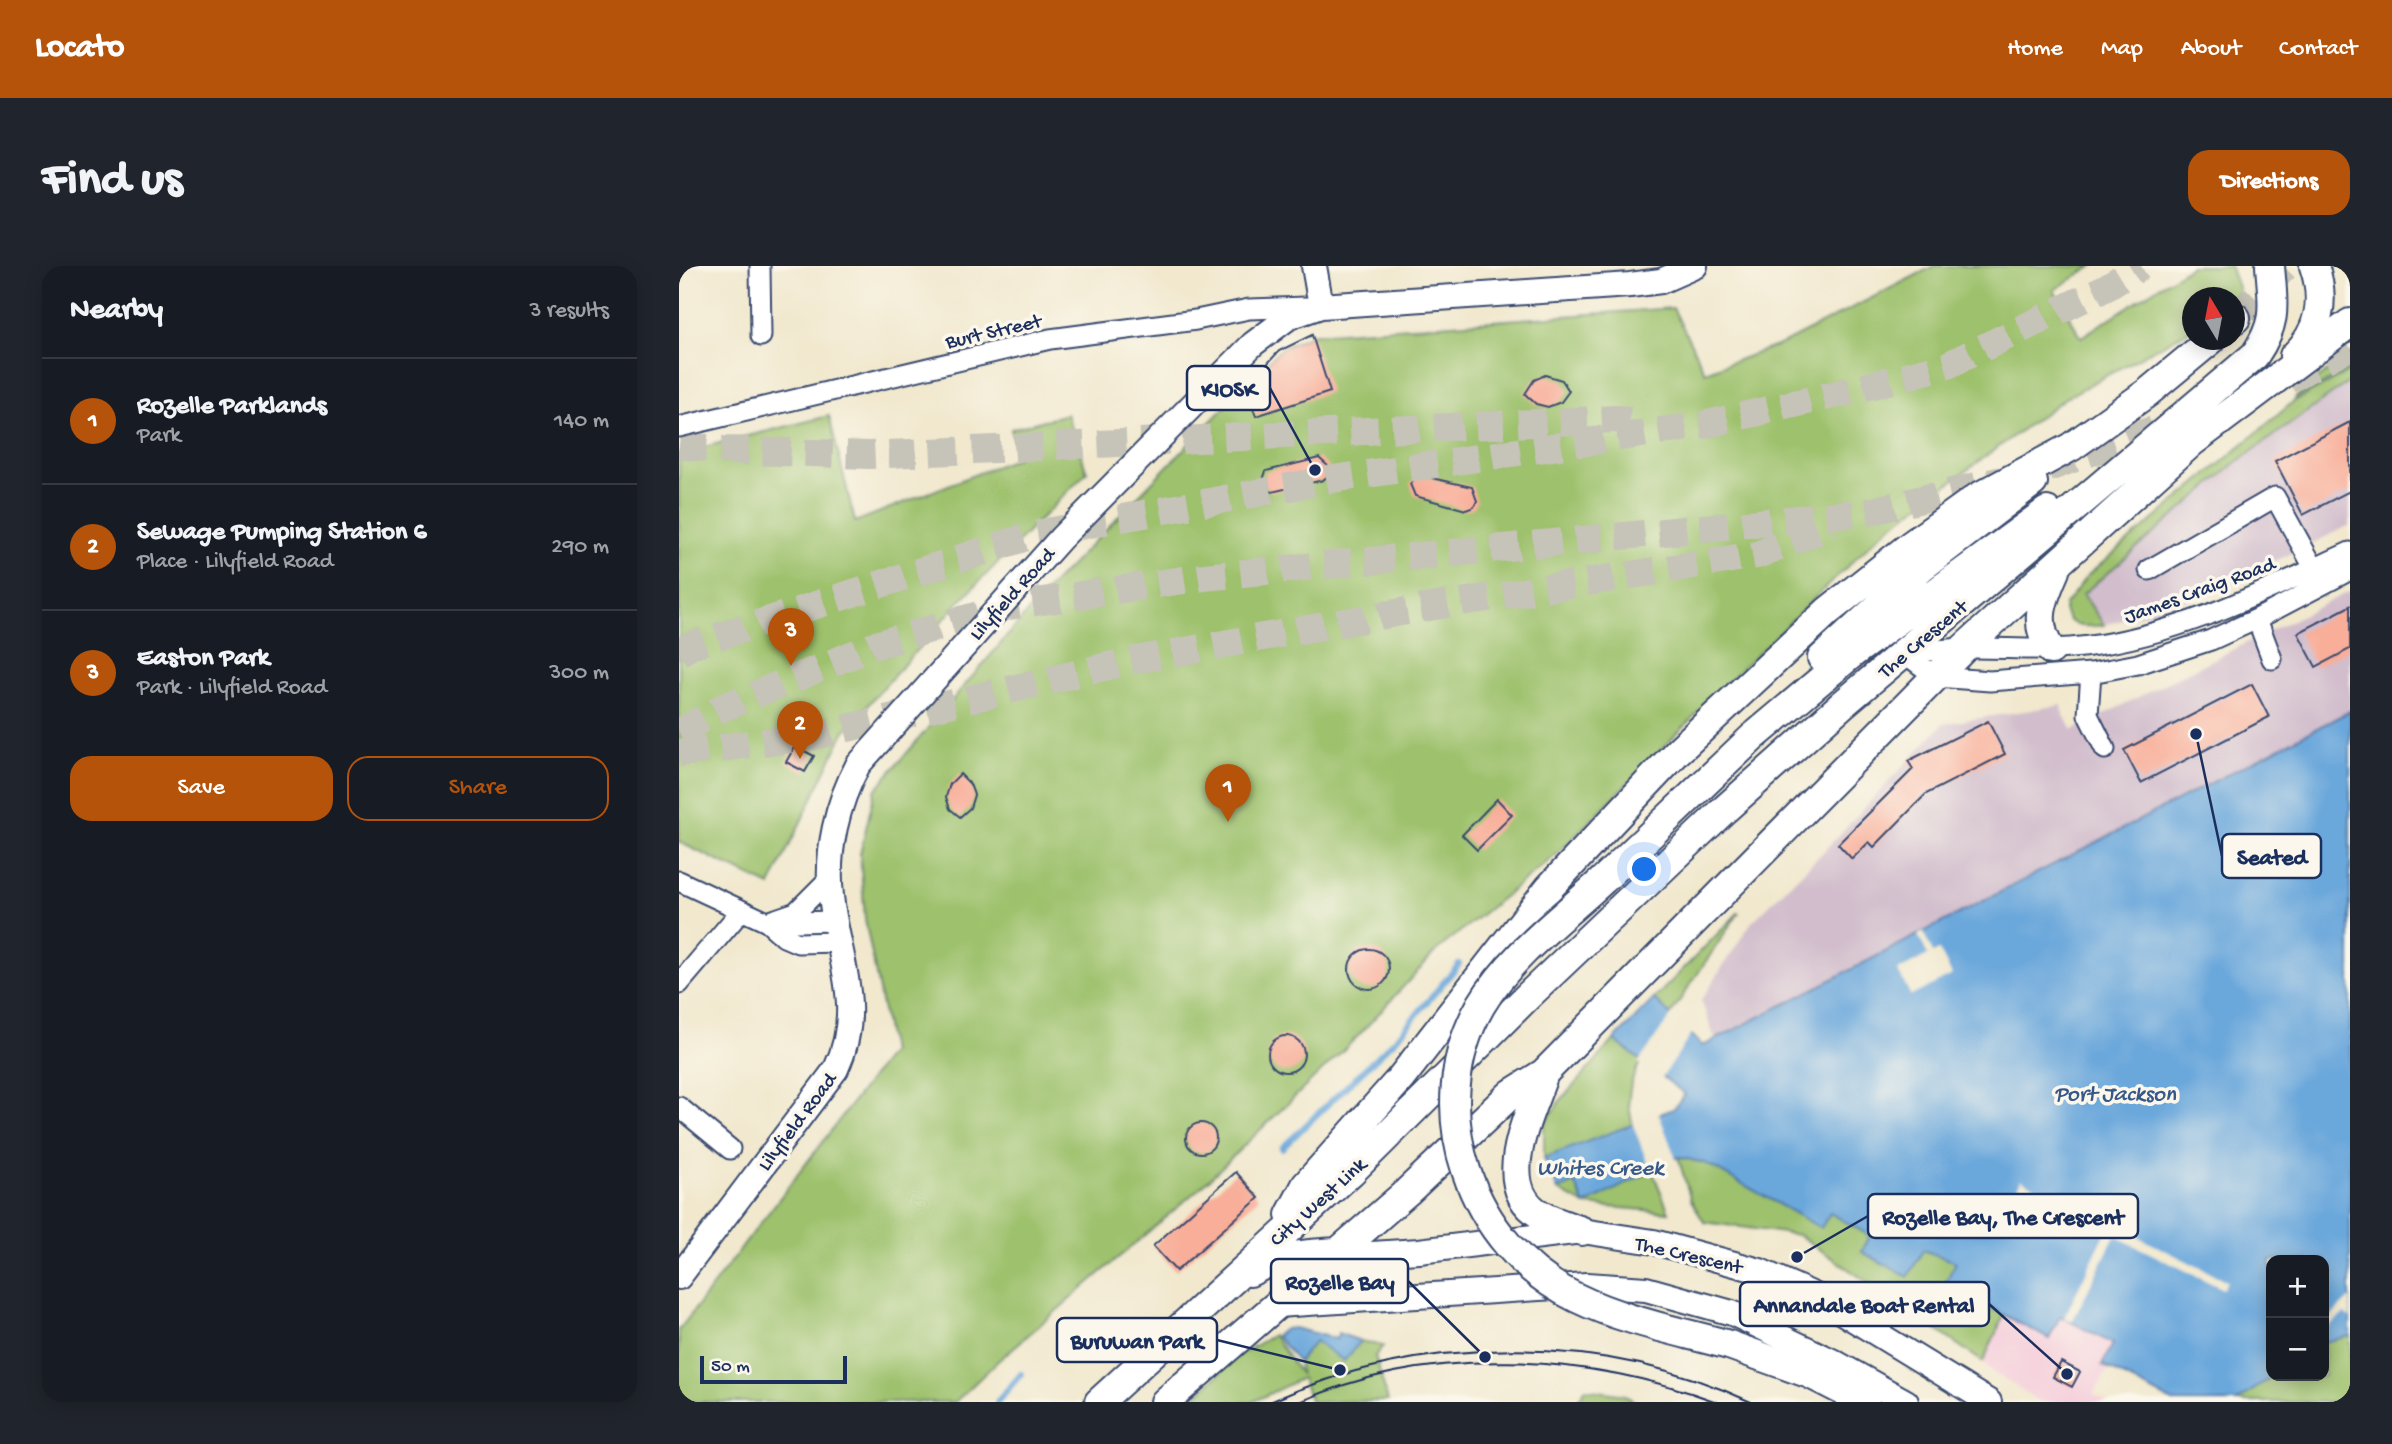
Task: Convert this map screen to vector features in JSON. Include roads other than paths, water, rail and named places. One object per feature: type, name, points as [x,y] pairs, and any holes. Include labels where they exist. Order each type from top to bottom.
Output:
[{"type":"highway","name":"The Crescent","points":[[1529,995],[1724,810],[2255,355],[2266,339],[2273,317],[2270,266]]},
{"type":"highway","points":[[2250,396],[2301,350],[2319,317],[2320,285],[2314,266]]},
{"type":"highway","points":[[2250,396],[2350,323]]},
{"type":"highway","points":[[1753,737],[1837,642],[1923,566],[2027,487],[2071,447],[2147,393],[2199,350]]},
{"type":"highway","name":"The Crescent","points":[[1544,1073],[1964,648],[2192,442],[2250,396]]},
{"type":"highway","points":[[1279,1236],[1306,1185],[1401,1078],[1549,888],[1679,750],[1828,611],[1911,545],[1978,497],[2071,447]]},
{"type":"highway","points":[[1865,1402],[1810,1374],[1728,1345],[1577,1298],[1551,1283],[1520,1258],[1490,1222],[1462,1161],[1455,1114],[1456,1079],[1466,1038],[1481,1006],[1517,960],[1753,737],[1905,613],[2063,500],[2117,474]]},
{"type":"highway","points":[[2051,650],[2039,623],[2043,599],[2059,562]]},
{"type":"highway","points":[[1904,653],[1905,613],[1923,566]]},
{"type":"highway","name":"City West Link","points":[[1099,1402],[1401,1124],[1529,995]]},
{"type":"highway","points":[[1544,1073],[1518,1143],[1515,1162],[1518,1181],[1526,1199],[1538,1214],[1582,1231]]},
{"type":"highway","points":[[1165,1402],[1277,1305],[1347,1254],[1512,1093],[1544,1073]]},
{"type":"highway","points":[[1224,1288],[1268,1262],[1302,1253],[1347,1254]]},
{"type":"main road","points":[[1314,266],[1321,306]]},
{"type":"main road","name":"Lilyfield Road","points":[[679,1277],[841,1058],[847,1046],[852,1010],[830,878],[836,823],[844,793],[857,765],[882,734],[1061,538],[1253,344],[1289,317],[1321,306],[1630,285],[1661,281],[1695,266]]},
{"type":"main road","name":"The Crescent","points":[[1347,1254],[1582,1231],[1654,1242],[1759,1271],[1814,1295],[1989,1402]]},
{"type":"main road","points":[[1277,1305],[1587,1285],[1646,1289],[1732,1314],[1834,1362],[1906,1402]]},
{"type":"street","points":[[760,266],[761,336]]},
{"type":"street","name":"Burt Street","points":[[679,426],[1050,339],[1196,320],[1249,309],[1321,306]]},
{"type":"street","points":[[2149,570],[2275,497],[2319,576]]},
{"type":"street","name":"James Craig Road","points":[[1936,677],[1990,681],[2091,673],[2177,652],[2257,619],[2350,552]]},
{"type":"street","name":"James Craig Road","points":[[1904,653],[1964,648],[2051,650],[2120,641],[2162,630],[2319,576],[2350,570]]},
{"type":"street","points":[[2257,619],[2272,659]]},
{"type":"street","points":[[1904,653],[1936,677]]},
{"type":"street","points":[[2091,673],[2088,715],[2105,749]]},
{"type":"street","points":[[774,920],[796,912],[830,878]]},
{"type":"street","points":[[679,881],[741,911],[837,932]]},
{"type":"street","points":[[679,984],[741,911]]},
{"type":"street","points":[[679,1107],[730,1149]]},
{"type":"water","name":"Port Jackson","points":[[2350,711],[2350,1336],[2329,1341],[2329,1255],[2266,1255],[2266,1380],[2237,1402],[2173,1402],[2102,1365],[2113,1344],[2060,1316],[2049,1339],[1945,1283],[1956,1262],[1923,1250],[1908,1277],[1862,1252],[1870,1236],[1830,1213],[1821,1228],[1705,1163],[1678,1157],[1585,1205],[1575,1183],[1558,1190],[1544,1158],[1673,1109],[1685,1094],[1614,1040],[1654,999],[1703,1046]]},
{"type":"water","points":[[1294,1328],[1337,1339],[1338,1333],[1361,1341],[1344,1361],[1315,1341],[1298,1362],[1276,1336],[1285,1329]]},
{"type":"waterway","points":[[1282,1148],[1397,1038],[1459,964]]},
{"type":"waterway","points":[[997,1402],[1021,1374]]},
{"type":"tunnel","points":[[679,653],[692,645],[1036,534],[1333,479],[1703,425],[1948,365],[2107,287],[2141,266]]},
{"type":"tunnel","points":[[2245,309],[2286,266]]},
{"type":"tunnel","points":[[2288,380],[2350,346]]},
{"type":"tunnel","points":[[679,445],[722,450],[869,455],[1617,419],[1641,421]]},
{"type":"tunnel","points":[[2048,468],[2174,422]]},
{"type":"tunnel","points":[[679,732],[722,708],[876,645],[1009,606],[1204,577],[1868,512],[2002,480]]},
{"type":"tunnel","points":[[679,753],[814,736],[1130,661],[1429,607],[1757,555],[1833,525]]},
{"type":"tram line","points":[[1270,1402],[1328,1380],[1387,1363],[1449,1354],[1511,1350],[1572,1353],[1634,1363],[1693,1379],[1751,1402]]},
{"type":"tram line","points":[[1300,1402],[1349,1383],[1401,1371],[1454,1364],[1508,1362],[1615,1374],[1667,1386],[1717,1402]]},
{"type":"place","name":"KIOSK","points":[[1315,470]]},
{"type":"place","name":"Easton Park","points":[[791,666]]},
{"type":"place","name":"Seated","points":[[2196,734]]},
{"type":"place","name":"Sewage Pumping Station 6","points":[[800,759]]},
{"type":"place","name":"Rozelle Parklands","points":[[1228,822]]},
{"type":"place","name":"Rozelle Bay, The Crescent","points":[[1797,1257]]},
{"type":"place","name":"Rozelle Bay","points":[[1485,1357]]},
{"type":"place","name":"Buruwan Park","points":[[1340,1370]]},
{"type":"place","name":"Annandale Boat Rental","points":[[2067,1374]]},
{"type":"water label","name":"Whites Creek","points":[[1600,1166]]}]
